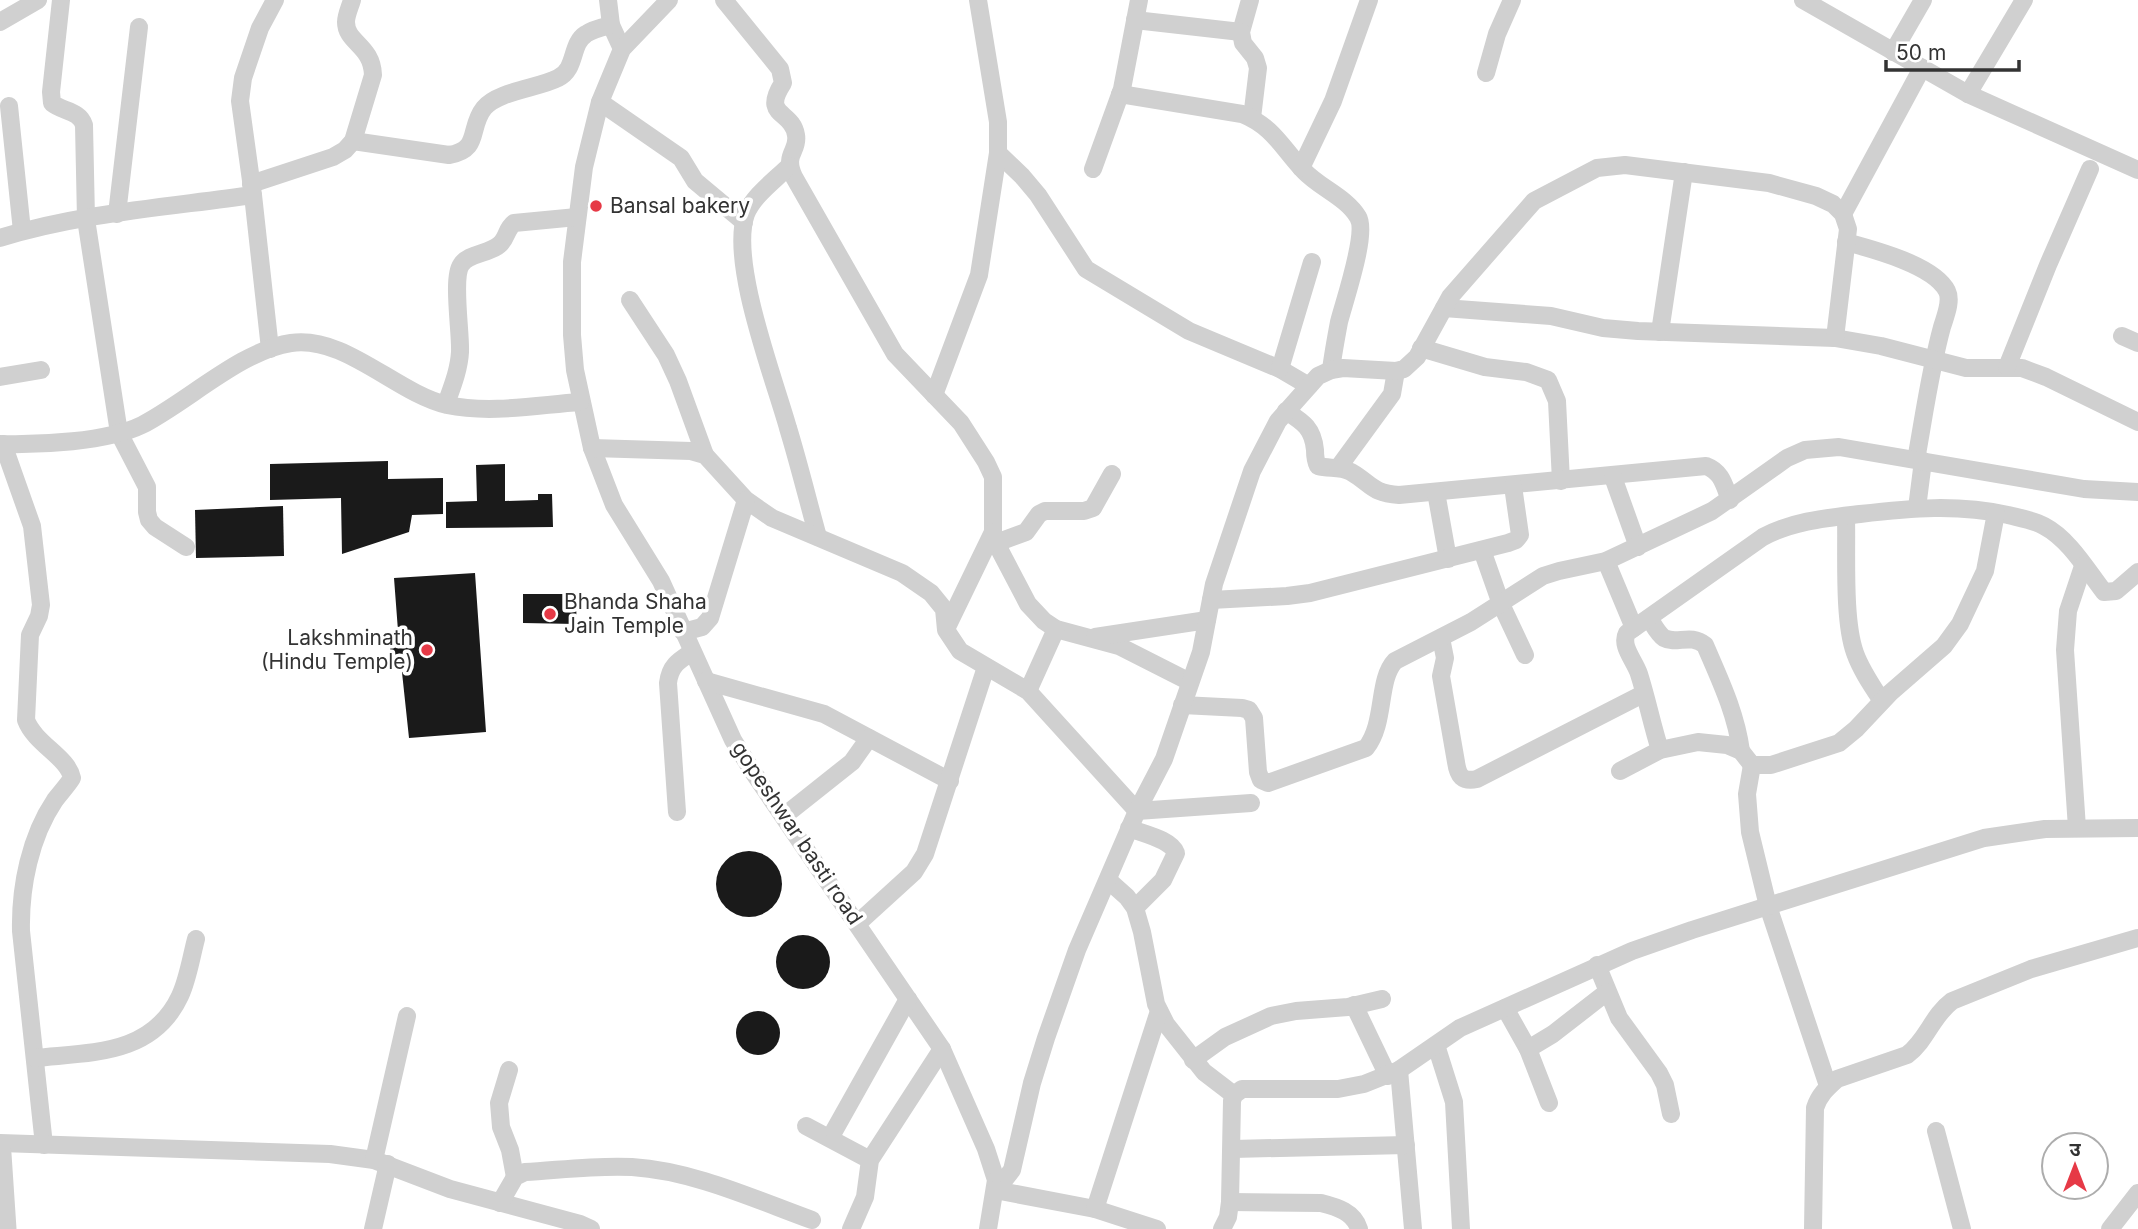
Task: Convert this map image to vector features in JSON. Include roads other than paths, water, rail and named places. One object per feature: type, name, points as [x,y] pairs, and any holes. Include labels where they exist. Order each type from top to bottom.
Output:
[{"type":"street","points":[[1,19],[38,0]]},
{"type":"street","points":[[61,0],[52,103],[60,109],[75,113],[84,125],[86,219],[119,433],[147,487],[149,520],[155,527],[186,547]]},
{"type":"street","points":[[270,349],[240,101],[243,78],[260,28],[275,0]]},
{"type":"street","points":[[0,238],[22,231],[252,190],[345,150],[353,141],[373,75],[368,54],[348,33],[346,21],[352,0]]},
{"type":"street","points":[[608,0],[611,25],[622,49]]},
{"type":"street","name":"gopeshwar basti road","points":[[669,0],[622,49],[600,102],[584,167],[572,262],[572,335],[580,402],[592,448],[614,505],[661,581],[733,740],[942,1049],[986,1149],[995,1185],[988,1229]]},
{"type":"street","points":[[724,0],[780,69],[783,83],[774,96],[779,113],[794,127],[797,138],[789,155],[789,166],[895,354],[961,423],[993,477],[994,538],[1028,604],[1055,629],[1119,646],[1191,682]]},
{"type":"street","points":[[934,395],[979,275],[998,153],[998,122],[978,0]]},
{"type":"street","points":[[1093,169],[1120,94],[1139,0]]},
{"type":"street","points":[[1250,0],[1241,32],[1243,43],[1255,58],[1258,68],[1252,118]]},
{"type":"street","points":[[1301,168],[1333,101],[1369,0]]},
{"type":"street","points":[[1486,73],[1496,34],[1512,0]]},
{"type":"street","points":[[1803,0],[1968,94],[2138,170]]},
{"type":"street","points":[[1892,52],[1923,0]]},
{"type":"street","points":[[1968,94],[2024,0]]},
{"type":"street","points":[[1135,20],[1241,32]]},
{"type":"street","points":[[353,141],[449,155],[461,153],[468,149],[485,107],[494,99],[559,78],[570,68],[578,43],[584,34],[611,25]]},
{"type":"street","points":[[117,214],[139,27]]},
{"type":"street","points":[[1843,214],[1922,68]]},
{"type":"street","points":[[1120,94],[1242,114],[1252,118],[1271,130],[1301,168],[1347,204],[1359,217],[1360,238],[1331,370]]},
{"type":"street","points":[[600,102],[681,158],[695,181],[744,222]]},
{"type":"street","points":[[9,106],[22,231]]},
{"type":"street","points":[[998,153],[1023,176],[1038,195],[1086,269],[1189,331],[1280,369],[1309,386]]},
{"type":"street","points":[[995,1185],[1012,1170],[1032,1083],[1077,950],[1129,828],[1164,759],[1201,652],[1214,584],[1252,471],[1286,411],[1318,376],[1343,368],[1396,371],[1411,363],[1450,297],[1534,201],[1597,168],[1610,165],[1625,164],[1769,183],[1816,196],[1833,204],[1843,214],[1847,229],[1835,338]]},
{"type":"street","points":[[789,166],[746,212],[742,250],[749,294],[818,537]]},
{"type":"street","points":[[2007,367],[2090,169]]},
{"type":"street","points":[[1660,331],[1684,172]]},
{"type":"street","points":[[446,404],[457,374],[460,353],[457,278],[461,264],[499,246],[508,228],[514,223],[577,217]]},
{"type":"street","points":[[1846,242],[1882,252],[1920,268],[1948,291],[1949,303],[1933,361],[1920,461],[1917,508]]},
{"type":"street","points":[[1280,369],[1312,262]]},
{"type":"street","points":[[630,300],[666,355],[705,455],[746,500],[772,518],[918,582],[940,601],[944,609],[946,630],[960,652],[1028,691],[1137,811]]},
{"type":"street","points":[[1444,308],[1550,316],[1603,328],[1835,338],[1881,346],[1966,368],[2007,367],[2035,372],[2138,422]]},
{"type":"street","points":[[44,1145],[21,931],[21,904],[33,848],[55,800],[72,778],[66,764],[45,746],[29,728],[26,720],[30,635],[41,605],[30,519],[2,444],[28,445],[119,433],[141,426],[259,353],[292,343],[324,345],[415,393],[446,404],[479,409],[580,402]]},
{"type":"street","points":[[1421,348],[1485,367],[1526,372],[1548,380],[1557,401],[1561,481]]},
{"type":"street","points":[[0,377],[41,370]]},
{"type":"street","points":[[1338,468],[1392,394],[1396,371]]},
{"type":"street","points":[[1286,411],[1307,424],[1318,466],[1351,472],[1376,491],[1386,494],[1513,486],[1706,466],[1715,469],[1721,477],[1730,500]]},
{"type":"street","points":[[1182,705],[1250,710],[1254,718],[1258,772],[1261,780],[1268,783],[1366,748],[1374,738],[1387,671],[1395,661],[1501,604],[1543,576],[1559,570],[1606,562],[1712,511],[1787,458],[1805,450],[1839,447],[2084,489],[2138,492]]},
{"type":"street","points":[[592,448],[691,451],[705,455]]},
{"type":"street","points":[[994,538],[1026,532],[1039,514],[1045,511],[1093,508],[1112,474]]},
{"type":"street","points":[[1613,477],[1638,547]]},
{"type":"street","points":[[1211,600],[1310,593],[1516,540],[1520,535],[1513,486]]},
{"type":"street","points":[[1436,492],[1448,559]]},
{"type":"street","points":[[683,632],[702,627],[710,618],[746,500]]},
{"type":"street","points":[[1660,750],[1639,673],[1624,638],[1626,633],[1762,537],[1793,524],[1917,508],[1979,509],[2043,525],[2059,536],[2104,592],[2110,593],[2138,572]]},
{"type":"street","points":[[1620,771],[1660,750],[1698,742],[1727,745],[1747,758],[1771,765],[1839,743],[1944,646],[1960,624],[1985,571],[1996,513]]},
{"type":"street","points":[[1846,516],[1848,604],[1854,651],[1865,676],[1882,701]]},
{"type":"street","points":[[946,630],[994,538]]},
{"type":"street","points":[[1482,550],[1501,604],[1525,655]]},
{"type":"street","points":[[1606,562],[1642,623],[1667,639],[1692,639],[1705,645],[1728,697],[1747,758],[1750,832],[1768,906],[1828,1086]]},
{"type":"street","points":[[2077,828],[2065,650],[2068,611],[2083,566]]},
{"type":"street","points":[[1085,638],[1207,620]]},
{"type":"street","points":[[1028,691],[1055,629]]},
{"type":"street","points":[[1441,638],[1445,659],[1441,676],[1458,774],[1469,780],[1477,779],[1643,694]]},
{"type":"street","points":[[677,812],[669,671],[675,663],[692,652]]},
{"type":"street","points":[[858,923],[914,872],[933,833],[986,667]]},
{"type":"street","points":[[705,681],[824,714],[950,781]]},
{"type":"street","points":[[784,816],[852,762],[869,738]]},
{"type":"street","points":[[1137,811],[1251,803]]},
{"type":"street","points":[[1129,828],[1165,842],[1174,847],[1176,853],[1163,880],[1135,908]]},
{"type":"street","points":[[1222,1229],[1228,1217],[1230,1202],[1232,1101],[1234,1095],[1242,1089],[1338,1088],[1364,1084],[1394,1073],[1460,1028],[1597,965],[1692,930],[1983,838],[2045,829],[2138,828]]},
{"type":"street","points":[[1108,880],[1135,908],[1159,1011],[1193,1060],[1234,1095]]},
{"type":"street","points":[[1813,1229],[1815,1108],[1828,1086],[1837,1079],[1907,1055],[1917,1048],[1941,1009],[1952,1001],[2031,969],[2138,938]]},
{"type":"street","points":[[35,1058],[116,1050],[143,1038],[169,1015],[180,996],[196,939]]},
{"type":"street","points":[[1597,965],[1619,1018],[1665,1085],[1671,1114]]},
{"type":"street","points":[[1528,1049],[1553,1034],[1607,992]]},
{"type":"street","points":[[834,1131],[908,999]]},
{"type":"street","points":[[1193,1060],[1225,1037],[1271,1016],[1382,999]]},
{"type":"street","points":[[1354,1005],[1394,1073],[1406,1145],[1413,1229]]},
{"type":"street","points":[[1505,1008],[1528,1049],[1549,1103]]},
{"type":"street","points":[[1095,1209],[1159,1011]]},
{"type":"street","points":[[373,1229],[381,1162],[407,1016]]},
{"type":"street","points":[[1436,1045],[1454,1102],[1457,1124],[1461,1229]]},
{"type":"street","points":[[851,1229],[865,1197],[870,1160],[942,1049]]},
{"type":"street","points":[[509,1069],[499,1103],[501,1127],[510,1150],[515,1177]]},
{"type":"street","points":[[806,1126],[870,1160]]},
{"type":"street","points":[[1936,1131],[1962,1229]]},
{"type":"street","points":[[0,1143],[330,1154],[381,1162],[450,1189],[591,1229]]},
{"type":"street","points":[[1233,1149],[1406,1145]]},
{"type":"street","points":[[0,1154],[5,1229]]},
{"type":"street","points":[[500,1203],[515,1177],[525,1172],[640,1168],[715,1185],[812,1220]]},
{"type":"street","points":[[995,1185],[1095,1209],[1157,1229]]},
{"type":"street","points":[[2110,1229],[2138,1193]]},
{"type":"street","points":[[1230,1202],[1321,1203],[1335,1206],[1350,1214],[1359,1229]]},
{"type":"place","name":"Bansal bakery","points":[[596,206]]},
{"type":"place","name":"Bhanda Shaha Jain Temple","points":[[550,614]]},
{"type":"place","name":"Lakshminath (Hindu Temple)","points":[[427,650]]}]
